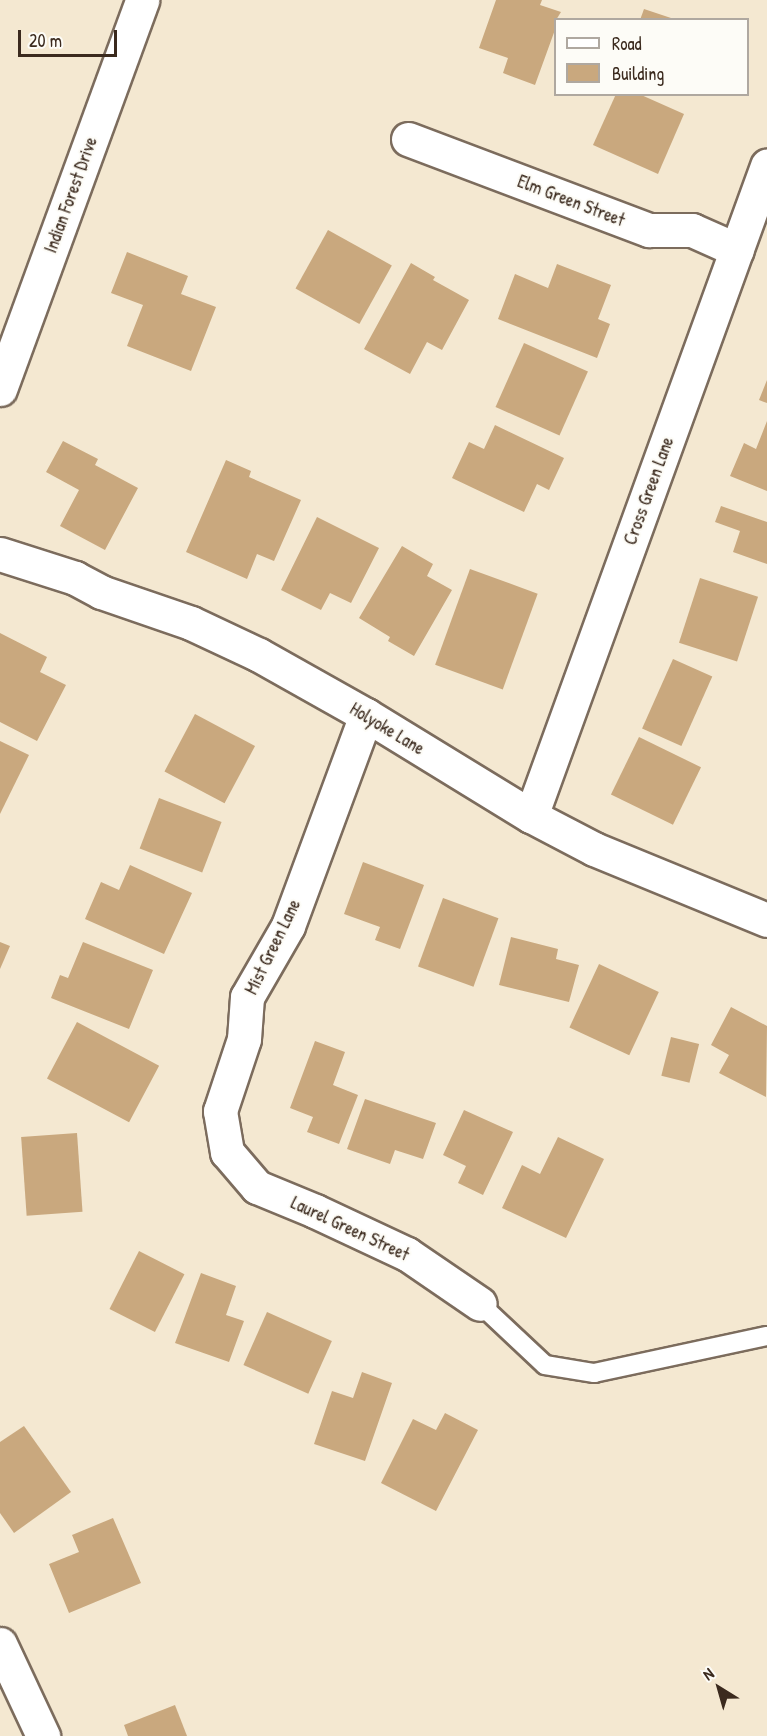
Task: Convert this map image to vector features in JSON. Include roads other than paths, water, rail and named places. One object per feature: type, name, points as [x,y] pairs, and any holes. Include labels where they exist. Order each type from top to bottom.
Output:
[{"type":"street","name":"Indian Forest Drive","points":[[0,389],[142,0]]},
{"type":"street","name":"Elm Green Street","points":[[408,139],[649,230],[692,230],[737,250]]},
{"type":"street","name":"Cross Green Lane","points":[[531,816],[767,166]]},
{"type":"street","name":"Holyoke Lane","points":[[0,554],[75,578],[101,592],[191,623],[259,655],[366,715],[531,816],[594,849],[767,920]]},
{"type":"street","name":"Mist Green Lane","points":[[278,1196],[256,1187],[227,1152],[220,1111],[244,1039],[247,997],[288,926],[366,715]]},
{"type":"street","name":"Laurel Green Street","points":[[278,1196],[407,1254],[480,1304]]},
{"type":"street","points":[[0,1644],[43,1736]]},
{"type":"lane","points":[[480,1304],[545,1365],[594,1374],[767,1336]]}]
